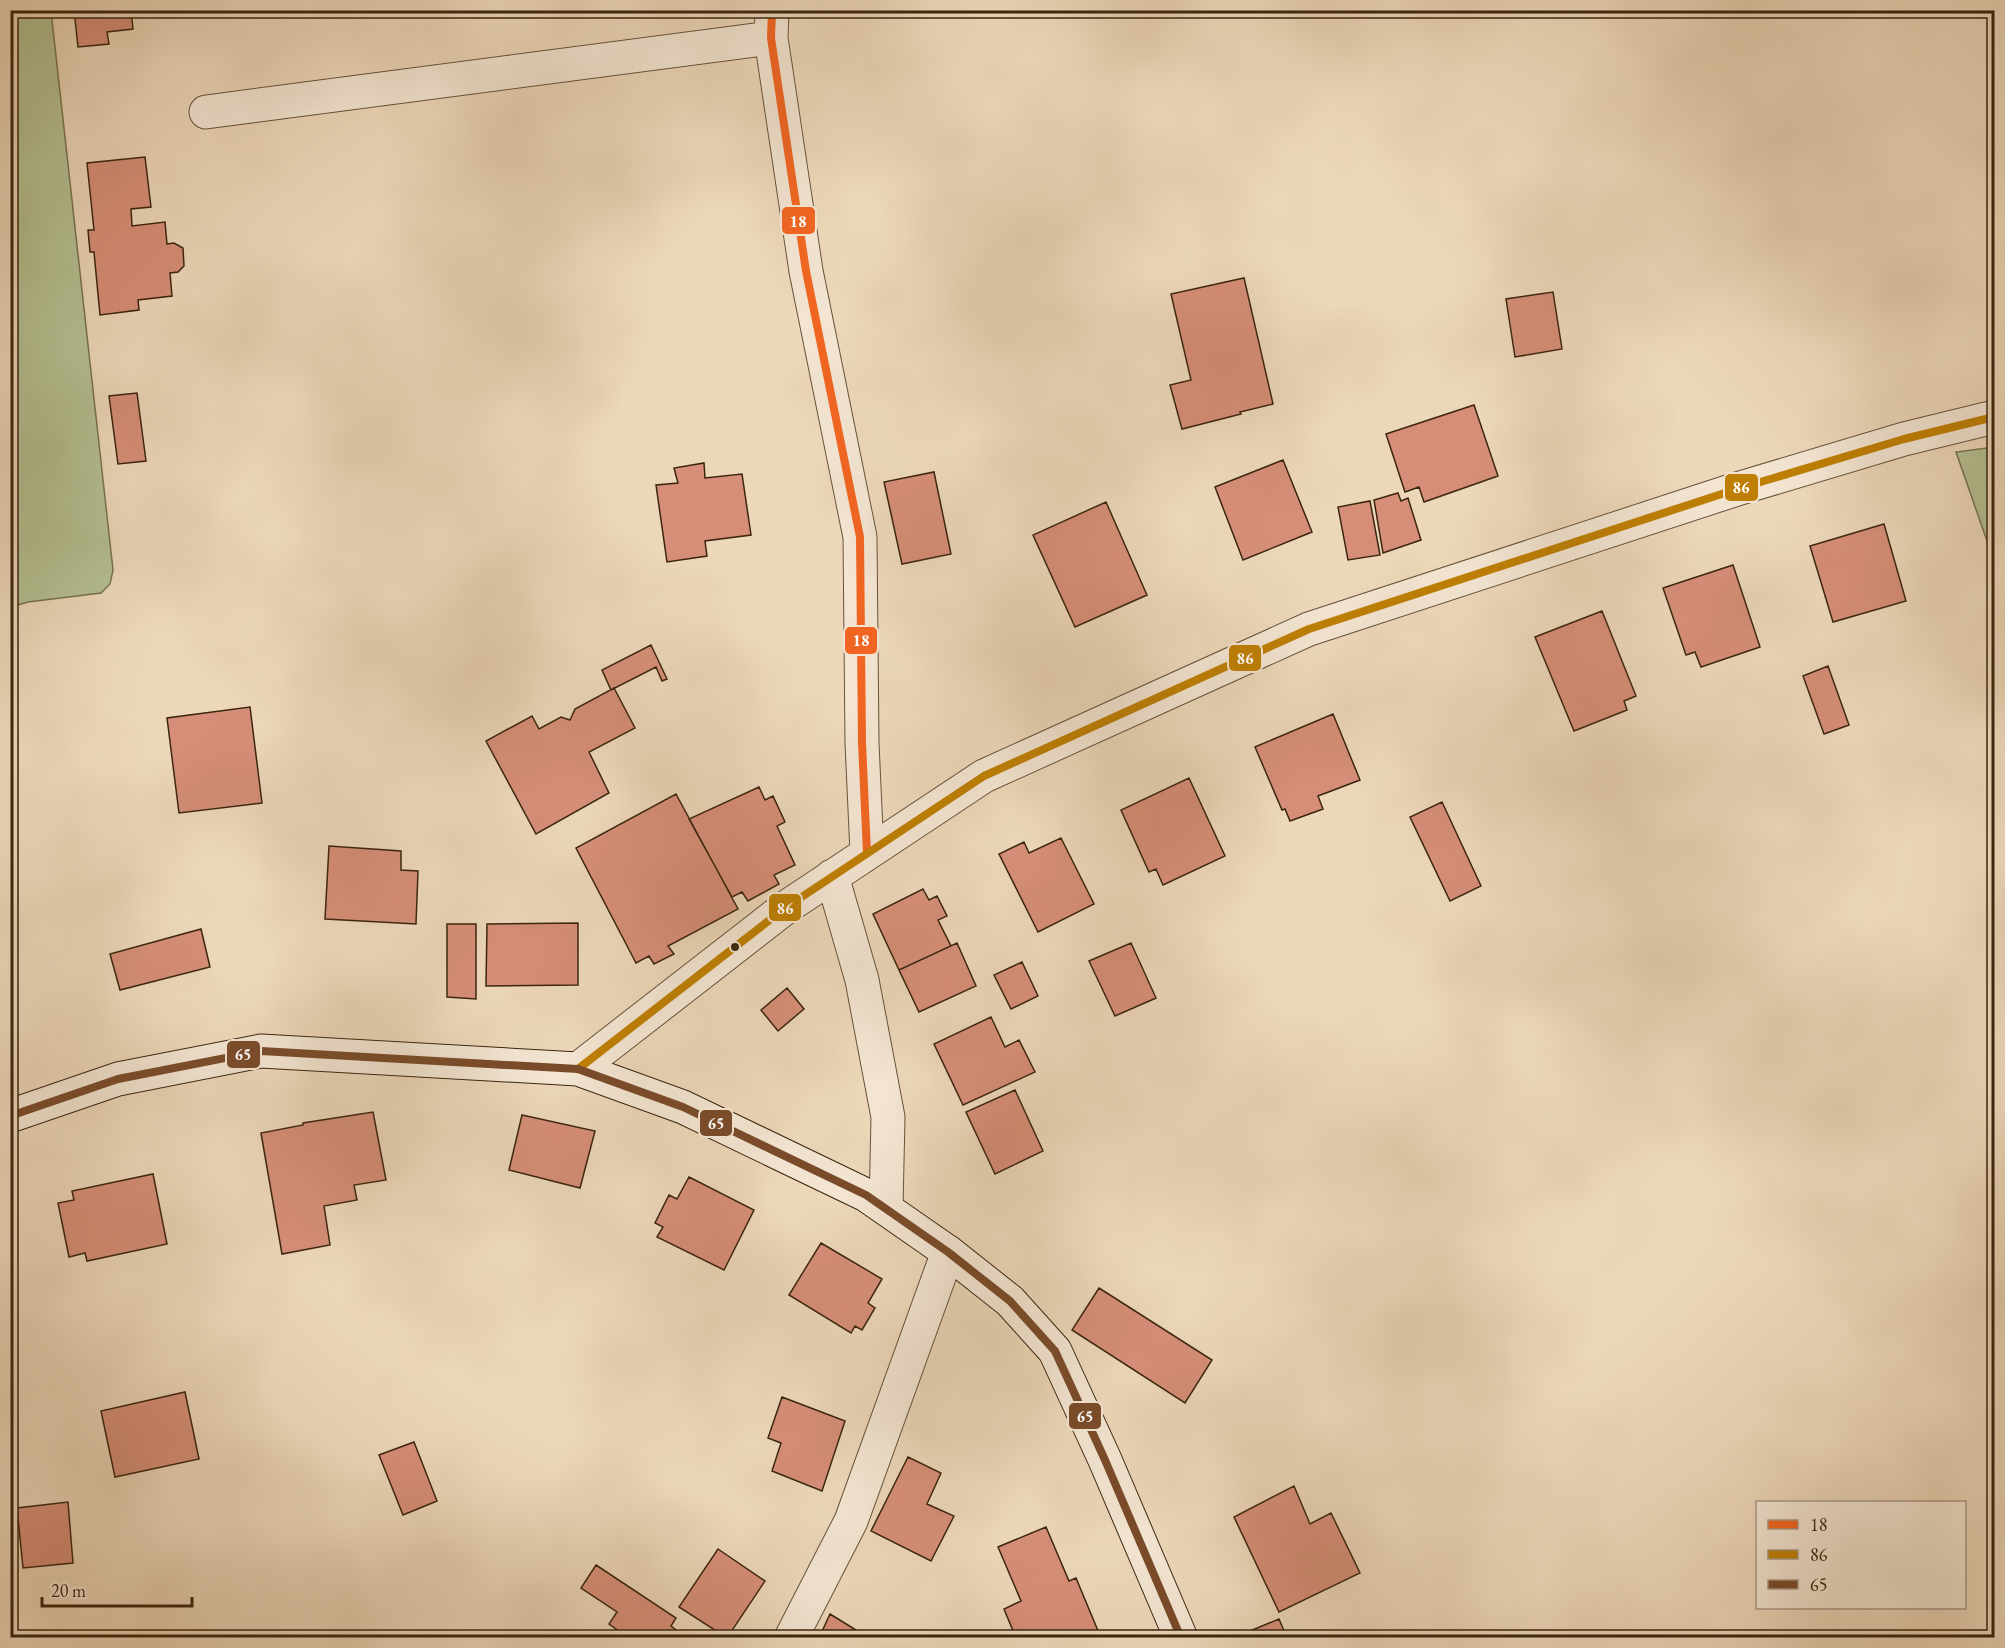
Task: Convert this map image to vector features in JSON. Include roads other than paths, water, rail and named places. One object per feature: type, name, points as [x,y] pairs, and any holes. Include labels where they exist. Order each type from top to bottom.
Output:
[{"type":"street","points":[[206,112],[772,24],[806,271],[860,537],[862,743],[867,853]]},
{"type":"street","points":[[578,1069],[784,908],[984,776],[1309,629],[1748,486],[1904,439],[1995,417]]},
{"type":"street","points":[[832,876],[862,980],[888,1117],[885,1208]]},
{"type":"street","points":[[10,1116],[118,1079],[261,1051],[578,1069],[683,1107],[866,1196],[948,1252],[1010,1301],[1055,1351],[1105,1460],[1181,1638]]},
{"type":"street","points":[[791,1638],[851,1521],[948,1252]]}]
